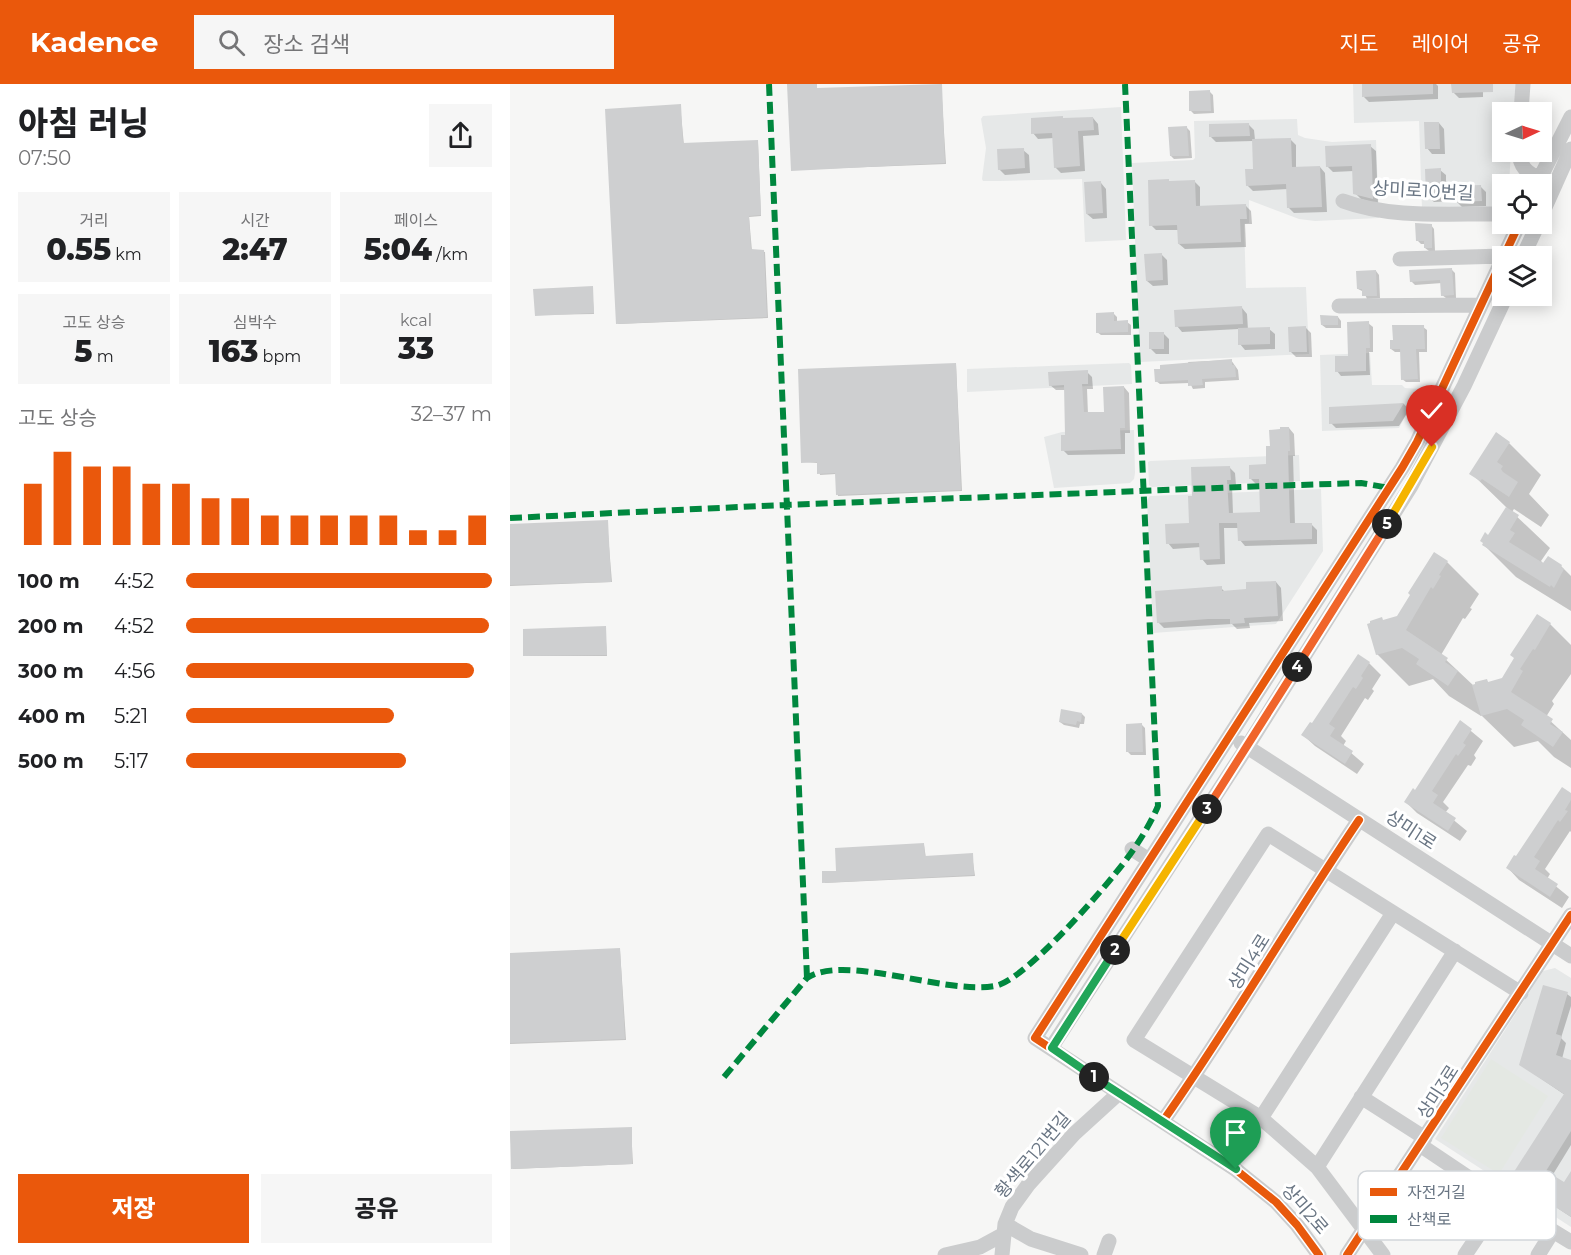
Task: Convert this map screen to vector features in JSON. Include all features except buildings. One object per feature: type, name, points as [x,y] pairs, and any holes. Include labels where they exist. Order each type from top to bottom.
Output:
[{"type":"street","points":[[1522,102],[1523,84]]},
{"type":"street","points":[[1543,174],[1571,117]]},
{"type":"street","points":[[1552,192],[1571,149]]},
{"type":"street","points":[[1521,162],[1529,174]]},
{"type":"street","name":"상미로10번길","points":[[1343,201],[1368,209],[1389,211],[1492,214]]},
{"type":"street","points":[[1400,259],[1492,256]]},
{"type":"street","points":[[1492,279],[1417,442],[1402,468],[1035,1038],[1052,1048],[1247,747],[1411,486],[1464,386],[1501,306]]},
{"type":"street","points":[[1339,306],[1480,305]]},
{"type":"street","name":"상미1로","points":[[1229,736],[1571,956]]},
{"type":"street","name":"상미4로","points":[[1163,1121],[1194,1077],[1359,820]]},
{"type":"street","points":[[1358,1222],[1317,1167],[1261,1118],[1134,1040],[1268,834],[1521,993]]},
{"type":"street","points":[[1132,849],[1149,860]]},
{"type":"street","points":[[1261,1118],[1393,913]]},
{"type":"street","name":"상미3로","points":[[1404,1171],[1571,915]]},
{"type":"street","points":[[1317,1167],[1455,951]]},
{"type":"street","name":"상미2로","points":[[1052,1048],[1206,1148],[1263,1190],[1297,1225],[1319,1255]]},
{"type":"street","name":"황색로121번길","points":[[1002,1255],[1004,1229],[1012,1207],[1047,1163],[1074,1134],[1119,1093]]},
{"type":"street","points":[[1361,1097],[1423,1142]]},
{"type":"street","name":"상미3로","points":[[1423,1142],[1462,1171]]},
{"type":"street","points":[[945,1255],[980,1247],[1004,1229],[1081,1255]]},
{"type":"street","name":"상미3로","points":[[1556,1233],[1571,1242]]},
{"type":"street","name":"상미3로","points":[[1347,1255],[1358,1239]]},
{"type":"street","points":[[1372,1240],[1383,1255]]},
{"type":"street","points":[[1465,1255],[1475,1240]]},
{"type":"street","points":[[1538,1255],[1547,1240]]},
{"type":"shaded area","points":[[1353,84],[1516,84],[1515,102],[1492,102],[1492,162],[1510,162],[1510,174],[1492,174],[1492,207],[1422,209],[1419,121],[1354,123]]},
{"type":"shaded area","points":[[1121,107],[1126,240],[1085,242],[1082,179],[983,181],[986,148],[981,119],[983,116]]},
{"type":"shaded area","points":[[1297,119],[1298,135],[1305,138],[1332,142],[1376,140],[1379,218],[1315,221],[1299,219],[1249,200],[1249,223],[1244,224],[1246,288],[1306,287],[1309,354],[1140,362],[1132,163],[1193,160],[1195,158],[1194,121]]},
{"type":"shaded area","points":[[1370,353],[1372,385],[1402,385],[1405,388],[1420,389],[1399,428],[1322,431],[1320,355]]},
{"type":"shaded area","points":[[1129,363],[1132,384],[967,392],[967,369]]},
{"type":"shaded area","points":[[1134,430],[1135,473],[1130,483],[1054,488],[1044,437],[1062,432]]},
{"type":"shaded area","points":[[1299,455],[1300,481],[1152,487],[1149,485],[1148,462],[1150,461]]},
{"type":"shaded area","points":[[1321,489],[1323,551],[1276,624],[1153,633],[1147,500],[1150,496]]},
{"type":"shaded area","points":[[1555,968],[1571,978],[1571,1227],[1556,1217],[1556,1171],[1484,1171],[1435,1139],[1543,971]]},
{"type":"shaded area","points":[[1491,1059],[1548,1096],[1501,1171],[1494,1171],[1441,1138]]},
{"type":"marked path","points":[[769,84],[807,978]]},
{"type":"marked path","points":[[724,1077],[807,978],[824,972],[845,970],[870,972],[974,987],[995,986],[1007,981],[1040,955],[1105,886],[1138,842],[1158,806],[1125,84]]},
{"type":"marked path","points":[[510,518],[1266,486],[1361,483],[1390,488]]},
{"type":"cycle path","points":[[1319,1255],[1297,1225],[1276,1202],[1235,1169],[1035,1038],[1402,468],[1417,442],[1514,234]]},
{"type":"cycle path","points":[[1163,1121],[1359,820]]},
{"type":"cycle path","points":[[1402,1171],[1571,915]]},
{"type":"cycle path","points":[[1347,1255],[1358,1238]]},
{"type":"route","points":[[1236,1169],[1052,1048],[1247,747],[1411,486],[1432,447]]}]
